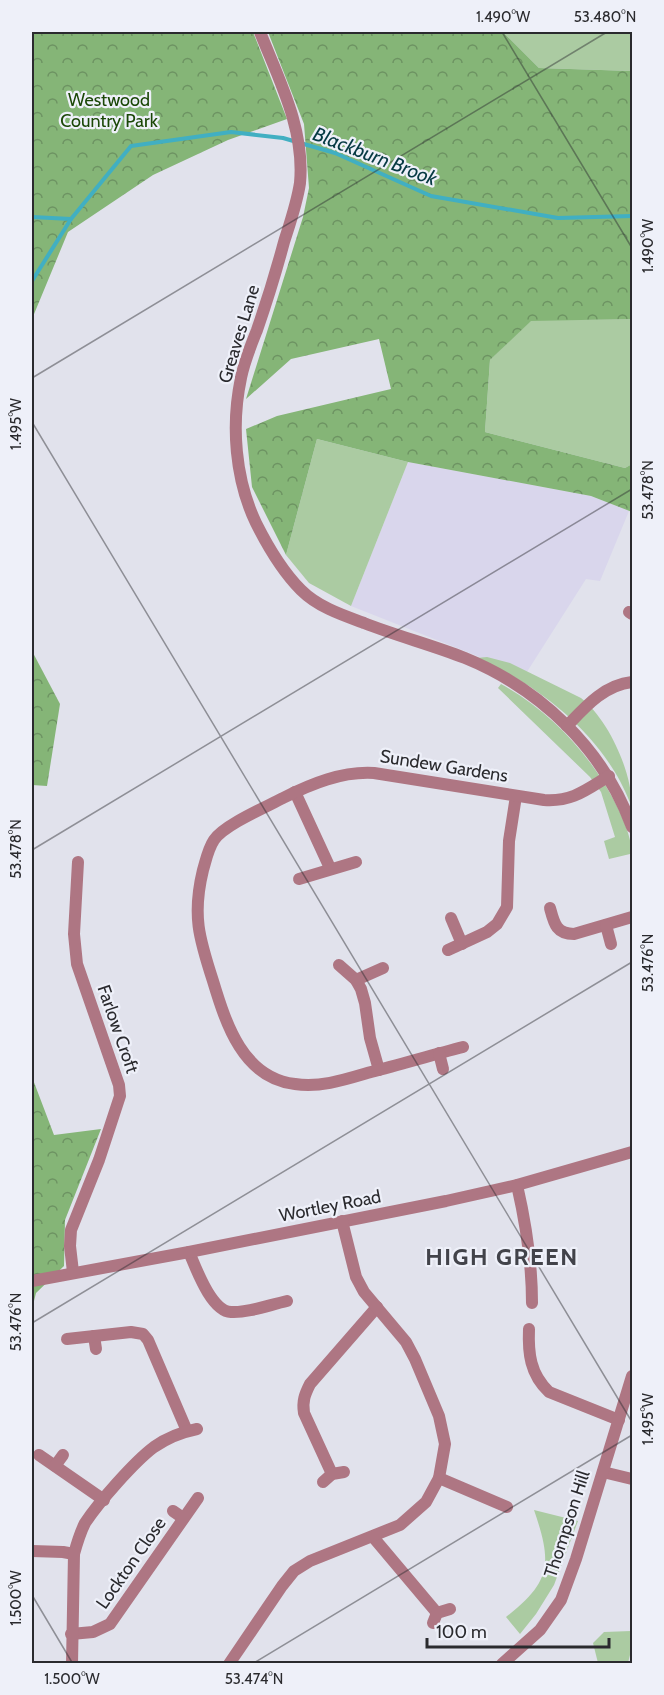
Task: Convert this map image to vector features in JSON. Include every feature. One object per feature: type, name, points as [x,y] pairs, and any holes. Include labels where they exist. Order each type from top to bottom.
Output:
[{"type":"street","name":"Greaves Lane","points":[[260,32],[292,112],[297,133],[300,183],[273,281],[241,377],[237,410],[237,457],[242,486],[255,522],[278,562],[303,592],[331,610],[466,659],[514,683],[538,700],[588,747],[609,776],[633,827]]},
{"type":"street","points":[[567,726],[599,696],[617,686],[633,682]]},
{"type":"street","name":"Sundew Gardens","points":[[463,1047],[336,1082],[307,1085],[282,1081],[260,1069],[241,1051],[227,1025],[198,932],[196,918],[201,877],[209,848],[216,836],[224,830],[295,792],[333,778],[362,772],[544,800],[569,799],[609,776]]},
{"type":"street","points":[[295,792],[330,868]]},
{"type":"street","points":[[448,950],[486,932],[497,924],[507,907],[509,841],[516,796]]},
{"type":"street","name":"Farlow Croft","points":[[73,1272],[71,1230],[99,1160],[120,1096],[119,1085],[77,964],[74,934],[78,862]]},
{"type":"street","points":[[299,879],[356,862]]},
{"type":"street","points":[[550,908],[556,928],[566,934],[633,917]]},
{"type":"street","points":[[451,918],[462,944]]},
{"type":"street","points":[[606,925],[611,944]]},
{"type":"street","points":[[339,966],[356,980],[365,1004],[370,1038],[379,1070]]},
{"type":"street","points":[[356,980],[383,968]]},
{"type":"street","points":[[439,1053],[443,1070]]},
{"type":"street","name":"Wortley Road","points":[[33,1280],[189,1252],[446,1201],[517,1185],[633,1152]]},
{"type":"street","points":[[517,1185],[528,1236],[532,1303]]},
{"type":"street","points":[[230,1664],[294,1571],[310,1561],[400,1525],[426,1502],[439,1478],[445,1444],[439,1416],[406,1342],[364,1292],[356,1277],[342,1221]]},
{"type":"street","points":[[189,1252],[209,1295],[222,1310],[241,1311],[287,1301]]},
{"type":"street","points":[[333,1476],[302,1404],[310,1384],[376,1307]]},
{"type":"street","points":[[529,1329],[530,1360],[540,1384],[549,1392],[619,1420]]},
{"type":"street","points":[[67,1339],[131,1332],[143,1334],[192,1430],[168,1439],[143,1457],[86,1522],[74,1554],[72,1664]]},
{"type":"street","points":[[94,1336],[96,1349]]},
{"type":"street","name":"Thompson Hill","points":[[502,1664],[540,1630],[561,1600],[633,1376]]},
{"type":"street","points":[[39,1455],[104,1500]]},
{"type":"street","points":[[55,1466],[63,1455]]},
{"type":"street","points":[[603,1472],[633,1479]]},
{"type":"street","points":[[439,1478],[507,1507]]},
{"type":"street","name":"Lockton Close","points":[[71,1634],[93,1632],[110,1624],[178,1515],[198,1498]]},
{"type":"street","points":[[373,1537],[440,1615]]},
{"type":"street","points":[[32,1551],[74,1554]]},
{"type":"shaded area","points":[[408,462],[591,496],[629,511],[600,581],[586,579],[525,675],[351,606]]},
{"type":"green space","name":"Westwood Country Park","points":[[32,32],[253,32],[287,119],[228,140],[153,175],[68,232],[32,319]]},
{"type":"green space","points":[[268,32],[503,32],[539,68],[632,71],[632,319],[531,321],[490,360],[485,432],[625,468],[632,464],[632,512],[591,496],[408,462],[317,439],[286,555],[252,487],[246,429],[277,416],[391,389],[379,339],[291,359],[246,399],[303,217],[309,188],[304,124]]},
{"type":"green space","points":[[503,32],[632,32],[632,71],[539,68]]},
{"type":"green space","points":[[632,319],[632,464],[625,468],[485,432],[490,360],[531,320]]},
{"type":"green space","points":[[317,439],[408,462],[351,606],[309,583],[286,555]]},
{"type":"green space","points":[[32,651],[60,704],[47,786],[32,785]]},
{"type":"green space","points":[[487,657],[510,663],[581,698],[591,708],[601,719],[617,748],[628,778],[632,807],[614,771],[584,732],[533,689],[515,677],[476,658]]},
{"type":"green space","points":[[501,684],[520,695],[554,722],[584,754],[619,810],[630,839],[632,857],[630,854],[609,859],[604,841],[615,837],[601,792],[590,777],[498,688]]},
{"type":"green space","points":[[32,1077],[54,1135],[101,1129],[65,1220],[64,1266],[36,1293],[32,1309]]},
{"type":"green space","points":[[534,1510],[578,1521],[554,1585],[520,1634],[506,1617],[532,1593],[544,1570],[544,1544]]},
{"type":"green space","points":[[631,1602],[632,1647],[628,1663],[598,1663],[593,1643],[604,1632],[631,1631]]},
{"type":"waterway","name":"Blackburn Brook","points":[[32,281],[71,219],[131,146],[231,132],[283,138],[335,153],[431,196],[558,218],[632,216]]},
{"type":"waterway","points":[[32,217],[71,219]]},
{"type":"district","name":"HIGH GREEN","points":[[502,1257]]}]
